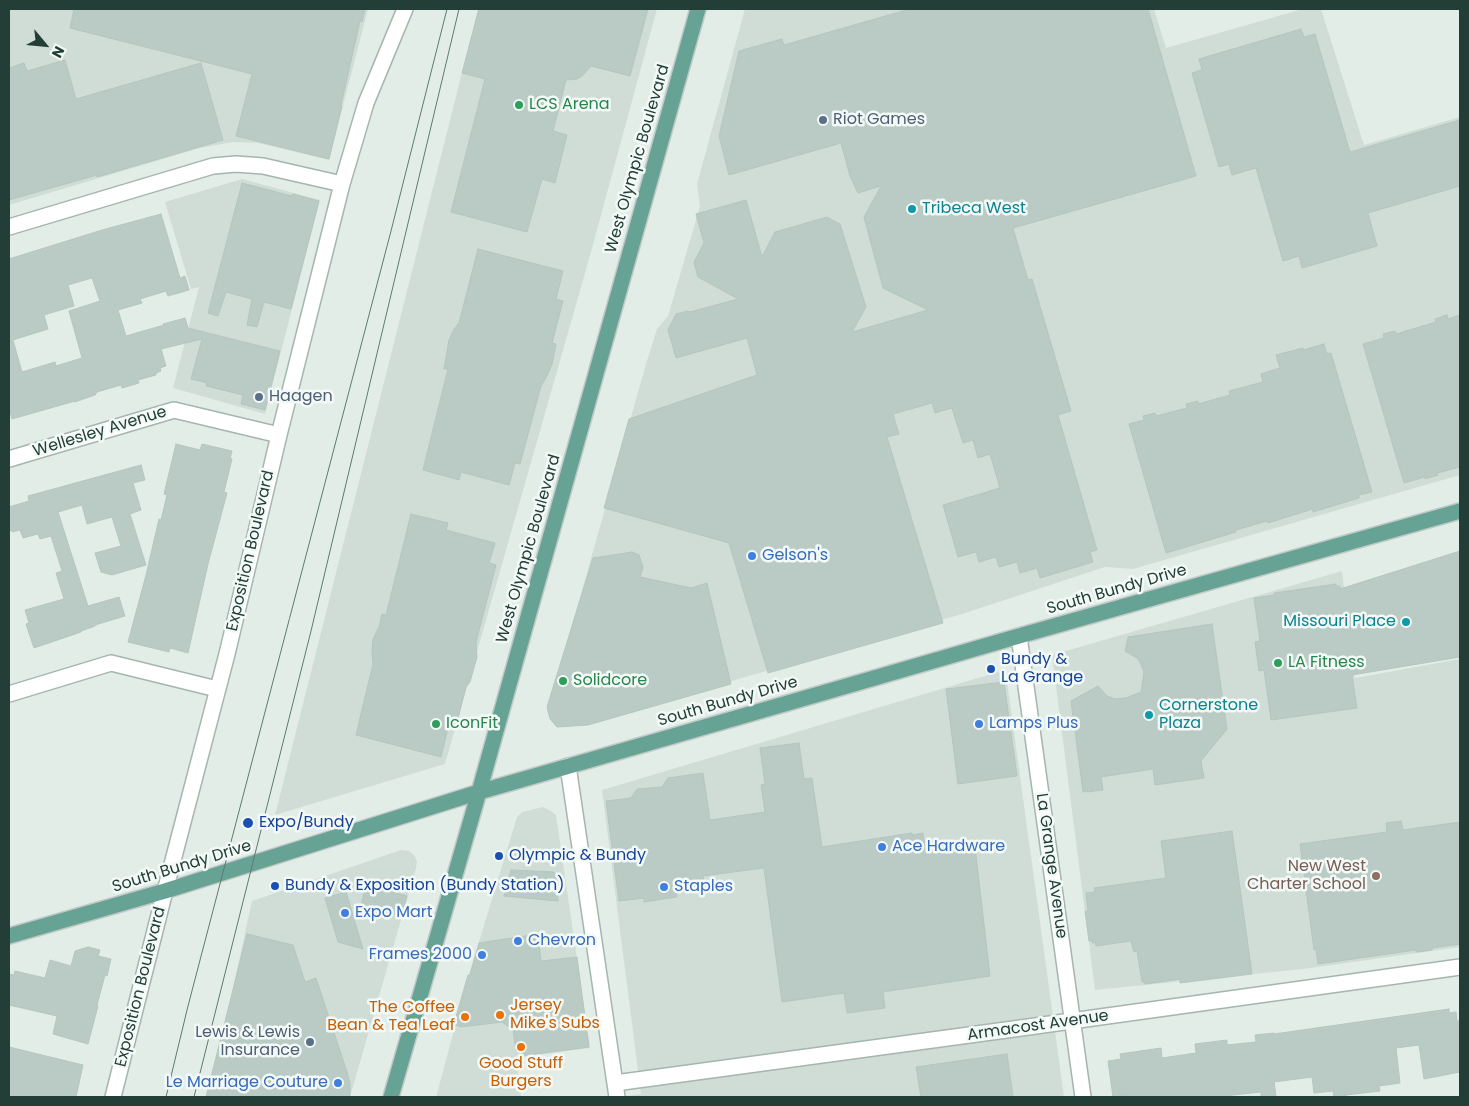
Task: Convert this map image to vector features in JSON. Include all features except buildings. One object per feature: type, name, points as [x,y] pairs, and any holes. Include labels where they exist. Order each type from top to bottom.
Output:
[{"type":"main road","name":"West Olympic Boulevard","points":[[391,1097],[479,792],[698,9]]},
{"type":"main road","name":"South Bundy Drive","points":[[9,936],[165,891],[479,792],[1460,511]]},
{"type":"street","name":"Exposition Boulevard","points":[[113,1097],[227,654],[279,435],[342,184],[366,103],[405,9]]},
{"type":"street","points":[[9,227],[213,166],[236,164],[263,166],[342,184]]},
{"type":"street","name":"Wellesley Avenue","points":[[9,459],[174,410],[279,435]]},
{"type":"street","name":"La Grange Avenue","points":[[1019,636],[1083,1097]]},
{"type":"street","points":[[9,694],[110,663],[217,689]]},
{"type":"street","points":[[568,766],[616,1090]]},
{"type":"street","name":"Armacost Avenue","points":[[616,1090],[1072,1021],[1460,967]]},
{"type":"shaded area","points":[[9,9],[368,9],[329,160],[258,143],[233,142],[200,148],[9,205]]},
{"type":"shaded area","points":[[478,9],[657,9],[591,252],[445,764],[275,815]]},
{"type":"shaded area","points":[[745,9],[1154,9],[1166,48],[1303,9],[1321,9],[1364,145],[1460,117],[1460,475],[1133,569],[1105,567],[962,614],[584,724],[566,726],[554,719],[549,707],[646,364],[657,329],[668,316],[700,206],[697,184]]},
{"type":"shaded area","points":[[242,179],[320,200],[265,414],[173,388],[199,287],[191,289],[165,202]]},
{"type":"shaded area","points":[[1342,571],[1355,678],[1460,659],[1460,947],[1303,969],[1095,990],[1052,655]]},
{"type":"shaded area","points":[[998,672],[1003,674],[1007,681],[1064,1097],[617,1097],[641,1094],[602,790]]},
{"type":"shaded area","points":[[543,807],[556,815],[590,1048],[516,1058],[521,1097],[436,1097],[470,971],[517,817],[522,812]]},
{"type":"shaded area","points":[[401,850],[409,851],[414,855],[417,861],[416,868],[350,1097],[209,1097],[252,901]]},
{"type":"tram line","points":[[166,1097],[447,9]]},
{"type":"tram line","points":[[194,1097],[311,631],[459,9]]},
{"type":"place","name":"LCS Arena","points":[[519,105]]},
{"type":"place","name":"Riot Games","points":[[823,120]]},
{"type":"place","name":"Tribeca West","points":[[912,209]]},
{"type":"place","name":"Haagen","points":[[259,397]]},
{"type":"place","name":"Gelson's","points":[[752,556]]},
{"type":"place","name":"Missouri Place","points":[[1406,622]]},
{"type":"place","name":"LA Fitness","points":[[1278,663]]},
{"type":"place","name":"Bundy & La Grange","points":[[991,669]]},
{"type":"place","name":"Solidcore","points":[[563,681]]},
{"type":"place","name":"Cornerstone Plaza","points":[[1149,715]]},
{"type":"place","name":"IconFit","points":[[436,724]]},
{"type":"place","name":"Lamps Plus","points":[[979,724]]},
{"type":"place","name":"Expo/Bundy","points":[[248,823]]},
{"type":"place","name":"Ace Hardware","points":[[882,847]]},
{"type":"place","name":"Olympic & Bundy","points":[[499,856]]},
{"type":"place","name":"New West Charter School","points":[[1376,876]]},
{"type":"place","name":"Bundy & Exposition (Bundy Station)","points":[[275,886]]},
{"type":"place","name":"Staples","points":[[664,887]]},
{"type":"place","name":"Expo Mart","points":[[345,913]]},
{"type":"place","name":"Chevron","points":[[518,941]]},
{"type":"place","name":"Frames 2000","points":[[482,955]]},
{"type":"place","name":"Jersey Mike's Subs","points":[[500,1015]]},
{"type":"place","name":"The Coffee Bean & Tea Leaf","points":[[465,1017]]},
{"type":"place","name":"Lewis & Lewis Insurance","points":[[310,1042]]},
{"type":"place","name":"Good Stuff Burgers","points":[[521,1047]]},
{"type":"place","name":"Le Marriage Couture","points":[[338,1083]]}]
